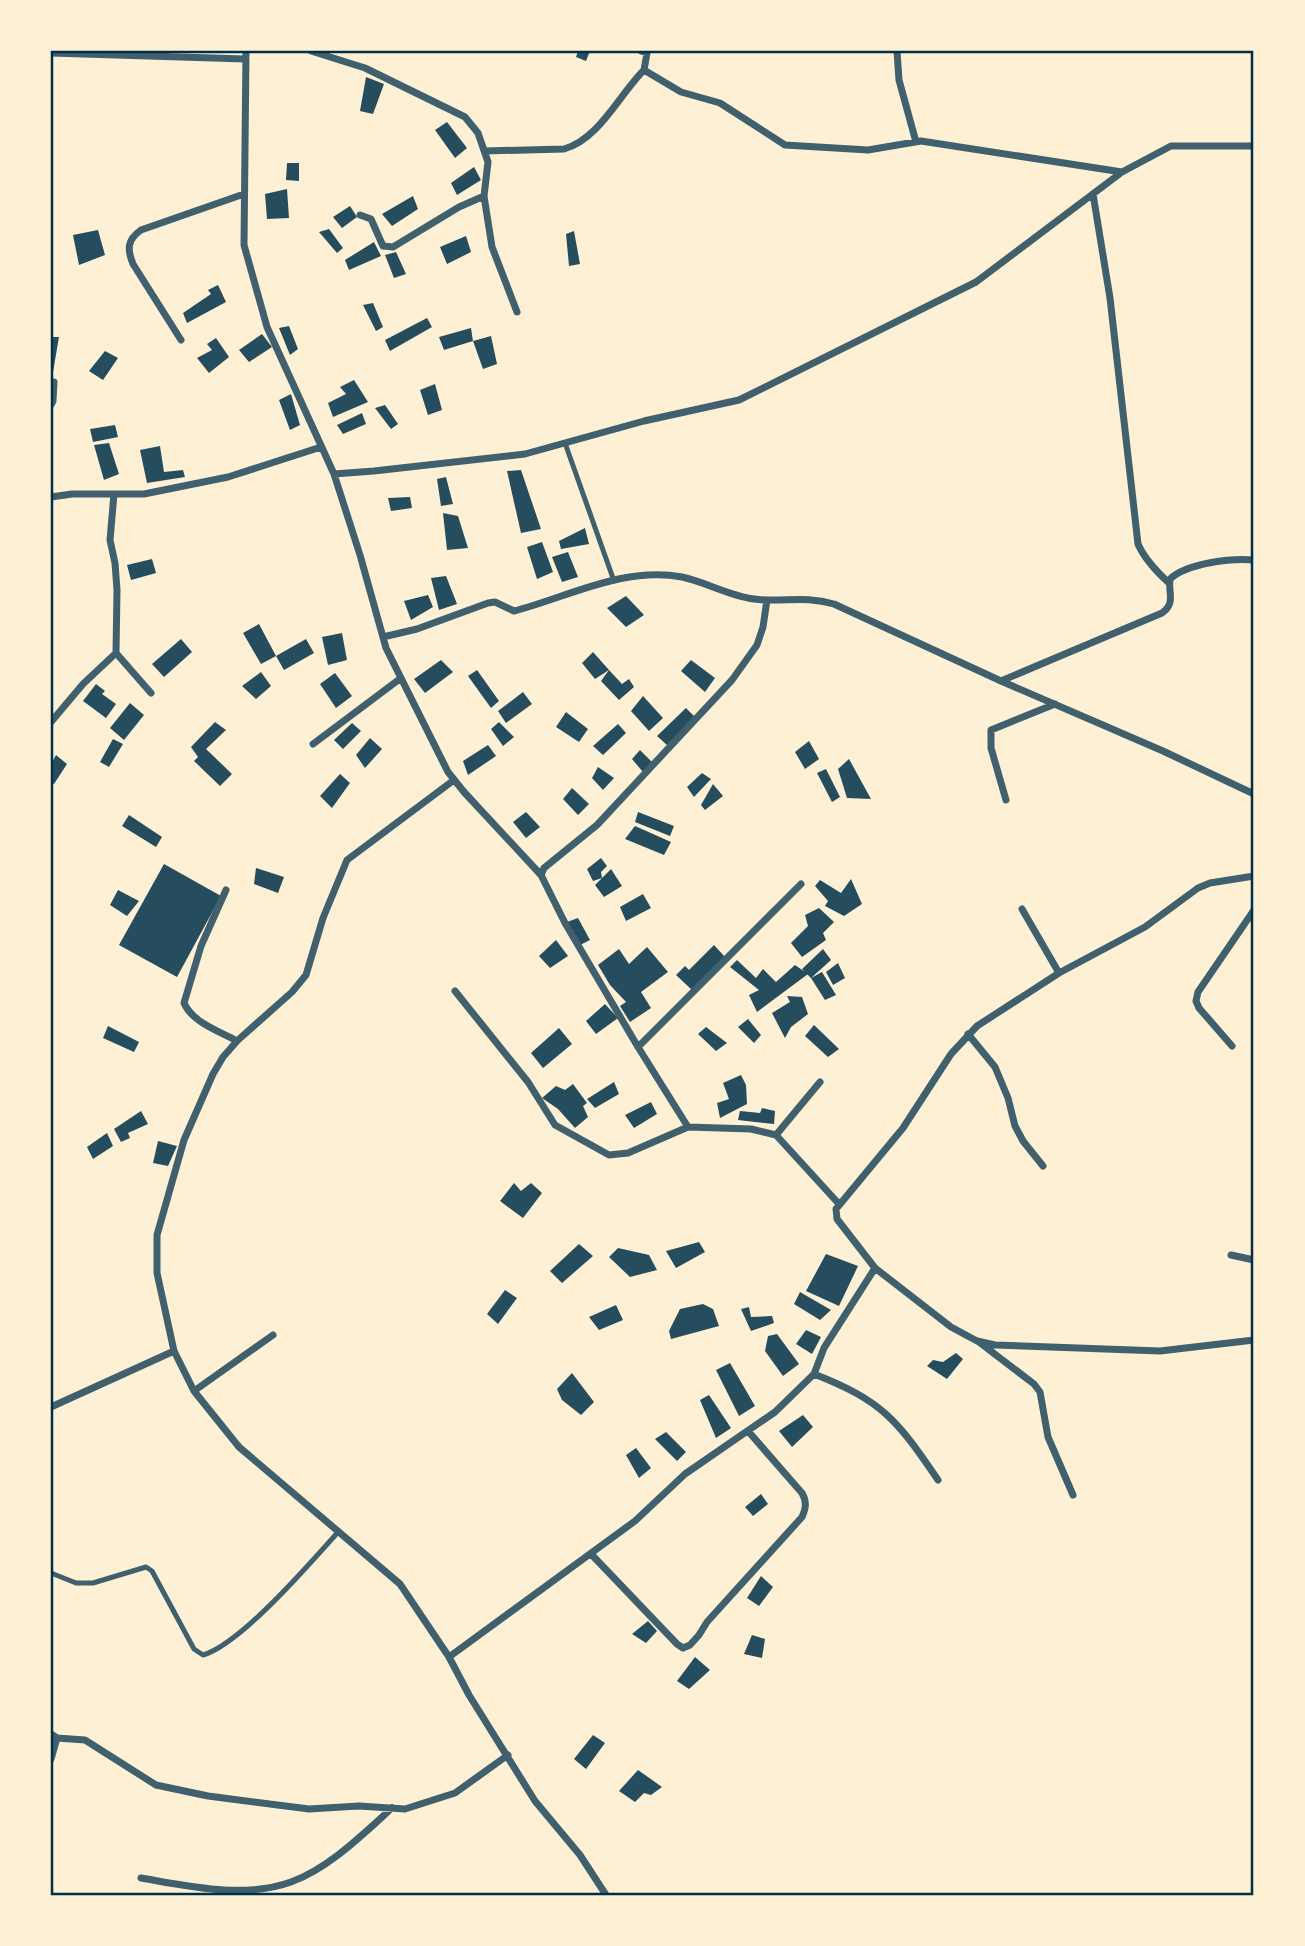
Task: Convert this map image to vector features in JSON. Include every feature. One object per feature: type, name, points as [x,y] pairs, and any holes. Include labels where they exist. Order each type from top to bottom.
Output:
[{"type":"street","points":[[311,51],[365,68],[465,117],[478,134],[485,150],[488,162],[484,196],[492,247],[517,312]]},
{"type":"street","points":[[485,150],[564,149],[574,146],[594,131],[644,70],[647,53],[641,51]]},
{"type":"street","points":[[897,51],[898,80],[916,142]]},
{"type":"street","points":[[51,53],[245,55],[244,246],[267,327],[334,474],[383,637],[401,678],[454,780],[541,875],[565,923],[688,1127]]},
{"type":"street","points":[[644,70],[681,92],[720,103],[785,145],[868,150],[921,141],[1122,172]]},
{"type":"street","points":[[334,474],[525,454],[644,421],[739,400],[976,282],[1122,172],[1171,146],[1254,146]]},
{"type":"street","points":[[181,340],[133,264],[128,252],[129,242],[141,230],[244,194]]},
{"type":"street","points":[[1093,194],[1110,298],[1138,544],[1154,570],[1170,583]]},
{"type":"street","points":[[360,215],[372,219],[383,246],[393,247],[458,207],[484,196]]},
{"type":"street","points":[[51,405],[54,401],[54,382]]},
{"type":"street","points":[[51,497],[144,494],[228,477],[321,447]]},
{"type":"street","points":[[114,494],[110,540],[117,590],[116,653],[151,693]]},
{"type":"street","points":[[1001,681],[1163,613],[1172,602],[1170,583],[1174,575],[1180,572],[1216,562],[1254,560]]},
{"type":"street","points":[[383,637],[417,629],[488,603],[495,602],[514,611],[626,578],[666,575],[752,599],[817,599],[834,604],[1254,794]]},
{"type":"street","points":[[541,875],[544,868],[597,825],[732,680],[757,645],[767,600]]},
{"type":"street","points":[[51,722],[83,684],[116,653]]},
{"type":"street","points":[[313,744],[401,678]]},
{"type":"street","points":[[1006,800],[991,748],[991,730],[1055,704]]},
{"type":"street","points":[[454,780],[347,860],[323,918],[306,975],[292,992],[223,1057],[184,1140],[157,1235],[157,1273],[174,1351],[194,1391],[239,1447],[400,1584],[449,1657],[469,1695],[535,1801],[580,1855],[606,1895]]},
{"type":"street","points":[[1073,1495],[1048,1437],[1040,1392],[1034,1384],[977,1341],[951,1327],[875,1268],[837,1219],[836,1209],[904,1128],[951,1054],[968,1034],[985,1020],[1059,974],[1145,928],[1198,888],[1210,883],[1254,876]]},
{"type":"street","points":[[638,1047],[801,884]]},
{"type":"street","points":[[226,890],[201,946],[184,1003],[197,1019],[237,1041]]},
{"type":"street","points":[[1022,909],[1059,974]]},
{"type":"street","points":[[1232,1046],[1196,1001],[1198,992],[1254,910]]},
{"type":"street","points":[[455,990],[528,1082],[555,1125],[609,1155],[628,1153],[688,1127],[751,1129],[776,1135],[839,1204]]},
{"type":"street","points":[[968,1034],[995,1067],[1015,1126],[1043,1166]]},
{"type":"street","points":[[776,1135],[820,1082]]},
{"type":"street","points":[[1231,1255],[1254,1260]]},
{"type":"street","points":[[449,1657],[592,1555],[635,1521],[685,1474],[775,1412],[814,1374],[824,1349],[875,1268]]},
{"type":"street","points":[[194,1391],[273,1335]]},
{"type":"street","points":[[977,1341],[995,1345],[1160,1351],[1254,1340]]},
{"type":"street","points":[[51,1407],[174,1351]]},
{"type":"street","points":[[814,1374],[846,1387],[880,1407],[903,1430],[938,1480]]},
{"type":"street","points":[[592,1555],[677,1644],[683,1648],[690,1645],[707,1622],[802,1517],[806,1509],[806,1500],[802,1493],[748,1431]]},
{"type":"street","points":[[51,1759],[54,1736],[85,1740],[156,1785],[208,1796],[309,1808],[359,1806],[405,1809],[454,1793],[508,1755]]},
{"type":"street","points":[[141,1878],[214,1888],[274,1886],[293,1881],[335,1856],[392,1808]]},
{"type":"lane","points":[[565,443],[614,581]]},
{"type":"lane","points":[[51,1573],[76,1583],[93,1583],[146,1567],[152,1571],[194,1649],[203,1655],[239,1632],[283,1592],[339,1531]]},
{"type":"building","points":[[578,51],[590,51],[586,61],[576,57]]},
{"type":"building","points":[[366,77],[384,84],[373,114],[360,111]]},
{"type":"building","points":[[447,122],[467,148],[455,158],[435,130]]},
{"type":"building","points":[[287,163],[299,163],[299,181],[286,180]]},
{"type":"building","points":[[474,167],[481,180],[457,195],[451,183]]},
{"type":"building","points":[[287,189],[289,218],[267,219],[265,194]]},
{"type":"building","points":[[413,196],[418,209],[392,226],[382,214]]},
{"type":"building","points":[[350,206],[357,217],[342,228],[333,217]]},
{"type":"building","points":[[329,229],[343,248],[337,253],[319,232]]},
{"type":"building","points":[[98,230],[105,255],[79,265],[73,235]]},
{"type":"building","points":[[574,231],[580,264],[569,266],[566,234]]},
{"type":"building","points":[[466,236],[471,252],[447,264],[440,247]]},
{"type":"building","points":[[374,242],[381,256],[349,270],[345,260]]},
{"type":"building","points":[[396,252],[406,274],[394,278],[385,255]]},
{"type":"building","points":[[218,285],[226,302],[187,323],[183,313],[211,294],[208,290]]},
{"type":"building","points":[[373,303],[383,327],[376,331],[363,305]]},
{"type":"building","points":[[427,318],[432,327],[390,351],[385,340]]},
{"type":"building","points":[[289,326],[298,349],[290,355],[279,328]]},
{"type":"building","points":[[471,328],[473,341],[444,350],[439,337]]},
{"type":"building","points":[[262,334],[272,347],[249,362],[239,350]]},
{"type":"building","points":[[491,336],[497,364],[483,369],[473,341]]},
{"type":"building","points":[[51,337],[59,337],[53,372],[51,372]]},
{"type":"building","points":[[216,338],[229,357],[209,373],[197,358],[212,350],[207,344]]},
{"type":"building","points":[[105,351],[118,358],[103,380],[89,371]]},
{"type":"building","points":[[354,380],[368,402],[333,417],[328,403],[346,394],[340,387]]},
{"type":"building","points":[[435,384],[442,410],[428,415],[420,390]]},
{"type":"building","points":[[291,394],[300,425],[290,430],[279,400]]},
{"type":"building","points":[[385,405],[398,424],[391,429],[375,408]]},
{"type":"building","points":[[362,413],[366,424],[343,434],[337,425]]},
{"type":"building","points":[[115,425],[118,437],[93,442],[90,429]]},
{"type":"building","points":[[109,443],[119,474],[104,480],[94,445]]},
{"type":"building","points":[[160,446],[164,472],[183,470],[185,477],[147,483],[140,450]]},
{"type":"building","points":[[521,470],[541,529],[521,533],[507,471]]},
{"type":"building","points":[[446,477],[453,504],[441,506],[437,479]]},
{"type":"building","points":[[410,497],[412,508],[391,511],[388,498]]},
{"type":"building","points":[[443,513],[458,516],[468,548],[447,550]]},
{"type":"building","points":[[585,528],[589,544],[561,549],[559,541]]},
{"type":"building","points":[[542,542],[553,572],[537,579],[527,547]]},
{"type":"building","points":[[568,552],[578,577],[562,582],[552,557]]},
{"type":"building","points":[[152,559],[156,573],[131,580],[127,565]]},
{"type":"building","points":[[446,576],[457,604],[439,610],[431,578]]},
{"type":"building","points":[[428,595],[433,607],[411,620],[404,601]]},
{"type":"building","points":[[626,596],[644,615],[626,627],[607,608]]},
{"type":"building","points":[[259,624],[276,656],[261,664],[243,633]]},
{"type":"building","points":[[342,633],[347,660],[328,665],[322,637]]},
{"type":"building","points":[[181,639],[192,652],[164,677],[152,664]]},
{"type":"building","points":[[306,639],[314,653],[284,670],[276,656]]},
{"type":"building","points":[[593,652],[609,670],[595,679],[582,663]]},
{"type":"building","points":[[441,660],[453,672],[425,693],[414,679]]},
{"type":"building","points":[[691,660],[715,678],[705,692],[681,671]]},
{"type":"building","points":[[477,670],[499,701],[491,708],[468,676]]},
{"type":"building","points":[[609,670],[622,684],[629,679],[634,687],[619,700],[601,681]]},
{"type":"building","points":[[261,672],[271,686],[256,699],[242,686]]},
{"type":"building","points":[[335,673],[352,696],[336,708],[320,684]]},
{"type":"building","points":[[96,684],[105,691],[102,694],[116,704],[106,718],[83,701]]},
{"type":"building","points":[[523,692],[532,704],[506,723],[498,711]]},
{"type":"building","points":[[643,696],[663,718],[649,731],[631,711]]},
{"type":"building","points":[[130,703],[144,715],[124,740],[110,728]]},
{"type":"building","points":[[686,708],[695,717],[667,745],[657,736]]},
{"type":"building","points":[[566,712],[588,729],[579,742],[556,727]]},
{"type":"building","points":[[215,722],[226,730],[206,749],[232,774],[220,786],[194,761],[198,757],[191,747]]},
{"type":"building","points":[[499,722],[514,737],[503,746],[491,729]]},
{"type":"building","points":[[352,723],[361,731],[343,749],[334,740]]},
{"type":"building","points":[[618,724],[626,733],[603,755],[593,746]]},
{"type":"building","points":[[370,738],[382,749],[365,768],[356,755]]},
{"type":"building","points":[[113,739],[123,744],[109,767],[100,762]]},
{"type":"building","points":[[809,741],[819,759],[805,769],[795,752]]},
{"type":"building","points":[[488,745],[496,756],[468,775],[463,761]]},
{"type":"building","points":[[640,750],[652,762],[643,772],[632,759]]},
{"type":"building","points":[[56,755],[67,764],[54,784],[51,783],[51,764]]},
{"type":"building","points":[[849,759],[871,799],[847,798],[838,769]]},
{"type":"building","points":[[598,767],[614,778],[603,790],[592,778]]},
{"type":"building","points":[[826,769],[840,797],[832,802],[817,773]]},
{"type":"building","points":[[702,773],[711,779],[694,797],[687,787]]},
{"type":"building","points":[[340,774],[350,783],[332,808],[320,796]]},
{"type":"building","points":[[713,784],[723,796],[705,810],[701,805]]},
{"type":"building","points":[[572,788],[589,804],[578,815],[563,799]]},
{"type":"building","points":[[526,812],[540,827],[526,838],[513,822]]},
{"type":"building","points":[[638,812],[674,826],[670,836],[635,822]]},
{"type":"building","points":[[129,815],[162,837],[156,847],[122,826]]},
{"type":"building","points":[[635,826],[671,842],[664,855],[625,839]]},
{"type":"building","points":[[601,858],[607,866],[601,872],[602,878],[593,881],[587,869]]},
{"type":"building","points":[[164,864],[221,896],[177,977],[119,945]]},
{"type":"building","points":[[256,868],[284,877],[278,893],[254,884]]},
{"type":"building","points":[[611,869],[622,886],[604,897],[595,885]]},
{"type":"building","points":[[851,879],[862,904],[844,916],[825,906],[828,901],[815,886],[820,880],[841,893]]},
{"type":"building","points":[[118,890],[139,901],[127,916],[110,905]]},
{"type":"building","points":[[643,894],[651,908],[626,921],[620,907]]},
{"type":"building","points":[[819,908],[834,922],[823,933],[826,940],[802,957],[791,943],[808,926],[805,915]]},
{"type":"building","points":[[578,918],[590,940],[580,945],[567,922]]},
{"type":"building","points":[[556,940],[568,956],[550,968],[539,956]]},
{"type":"building","points":[[714,945],[725,957],[692,990],[676,975],[685,966],[689,970]]},
{"type":"building","points":[[647,947],[668,972],[641,992],[651,1008],[630,1022],[620,1006],[626,1002],[610,985],[598,965],[619,949],[629,964]]},
{"type":"building","points":[[823,949],[831,960],[811,978],[802,969]]},
{"type":"building","points":[[737,960],[756,978],[763,969],[776,982],[795,965],[808,974],[757,1012],[749,995],[759,990],[730,967]]},
{"type":"building","points":[[838,963],[845,978],[833,985],[826,972]]},
{"type":"building","points":[[822,972],[836,995],[825,1000],[811,978]]},
{"type":"building","points":[[787,996],[802,997],[808,1014],[791,1027],[785,1038],[772,1013],[790,1002]]},
{"type":"building","points":[[605,1004],[618,1018],[596,1034],[586,1021]]},
{"type":"building","points":[[748,1019],[761,1035],[754,1043],[738,1027]]},
{"type":"building","points":[[814,1025],[839,1049],[828,1057],[805,1036]]},
{"type":"building","points":[[108,1026],[139,1042],[134,1052],[103,1038]]},
{"type":"building","points":[[706,1027],[727,1043],[716,1051],[698,1034]]},
{"type":"building","points":[[559,1028],[572,1044],[543,1068],[531,1053]]},
{"type":"building","points":[[741,1075],[746,1085],[747,1104],[720,1118],[717,1103],[729,1099],[723,1083]]},
{"type":"building","points":[[614,1082],[619,1094],[595,1108],[587,1099]]},
{"type":"building","points":[[573,1084],[587,1103],[583,1106],[588,1117],[575,1128],[558,1109],[542,1098],[556,1086],[565,1090]]},
{"type":"building","points":[[651,1102],[657,1114],[634,1128],[625,1115]]},
{"type":"building","points":[[762,1108],[775,1111],[774,1124],[738,1120],[740,1111],[760,1113]]},
{"type":"building","points":[[141,1111],[148,1124],[128,1133],[130,1138],[121,1142],[114,1129]]},
{"type":"building","points":[[107,1133],[113,1146],[93,1159],[87,1147]]},
{"type":"building","points":[[158,1141],[177,1146],[168,1166],[153,1163]]},
{"type":"building","points":[[514,1183],[521,1191],[531,1183],[542,1193],[523,1218],[500,1201]]},
{"type":"building","points":[[699,1242],[705,1252],[676,1268],[666,1251]]},
{"type":"building","points":[[579,1244],[593,1256],[562,1283],[550,1271]]},
{"type":"building","points":[[618,1248],[649,1255],[657,1270],[630,1277],[609,1257]]},
{"type":"building","points":[[826,1254],[858,1266],[839,1306],[806,1291]]},
{"type":"building","points":[[505,1290],[517,1298],[498,1324],[487,1314]]},
{"type":"building","points":[[800,1292],[831,1310],[820,1320],[794,1304]]},
{"type":"building","points":[[703,1304],[713,1309],[719,1326],[671,1339],[669,1331],[680,1309]]},
{"type":"building","points":[[616,1305],[623,1320],[599,1330],[589,1317]]},
{"type":"building","points":[[749,1307],[751,1317],[772,1316],[774,1323],[751,1331],[741,1309]]},
{"type":"building","points":[[806,1330],[821,1337],[812,1354],[796,1344]]},
{"type":"building","points":[[777,1334],[799,1364],[783,1376],[765,1351],[768,1336]]},
{"type":"building","points":[[956,1353],[963,1359],[947,1379],[927,1366],[933,1360],[943,1362]]},
{"type":"building","points":[[730,1363],[755,1406],[739,1416],[716,1370]]},
{"type":"building","points":[[572,1373],[594,1402],[581,1415],[562,1400],[557,1389]]},
{"type":"building","points":[[709,1395],[731,1428],[716,1438],[700,1400]]},
{"type":"building","points":[[803,1415],[813,1427],[792,1447],[779,1431]]},
{"type":"building","points":[[666,1432],[686,1452],[677,1461],[655,1439]]},
{"type":"building","points":[[636,1448],[651,1468],[639,1478],[626,1455]]},
{"type":"building","points":[[761,1494],[768,1504],[753,1516],[745,1507]]},
{"type":"building","points":[[761,1576],[773,1587],[759,1606],[747,1598]]},
{"type":"building","points":[[648,1621],[657,1631],[646,1643],[632,1634]]},
{"type":"building","points":[[752,1635],[765,1639],[762,1658],[744,1654]]},
{"type":"building","points":[[695,1657],[710,1670],[689,1689],[677,1681]]},
{"type":"building","points":[[593,1735],[605,1743],[586,1769],[574,1759]]},
{"type":"building","points":[[638,1770],[662,1787],[651,1795],[644,1793],[635,1802],[619,1791]]}]
